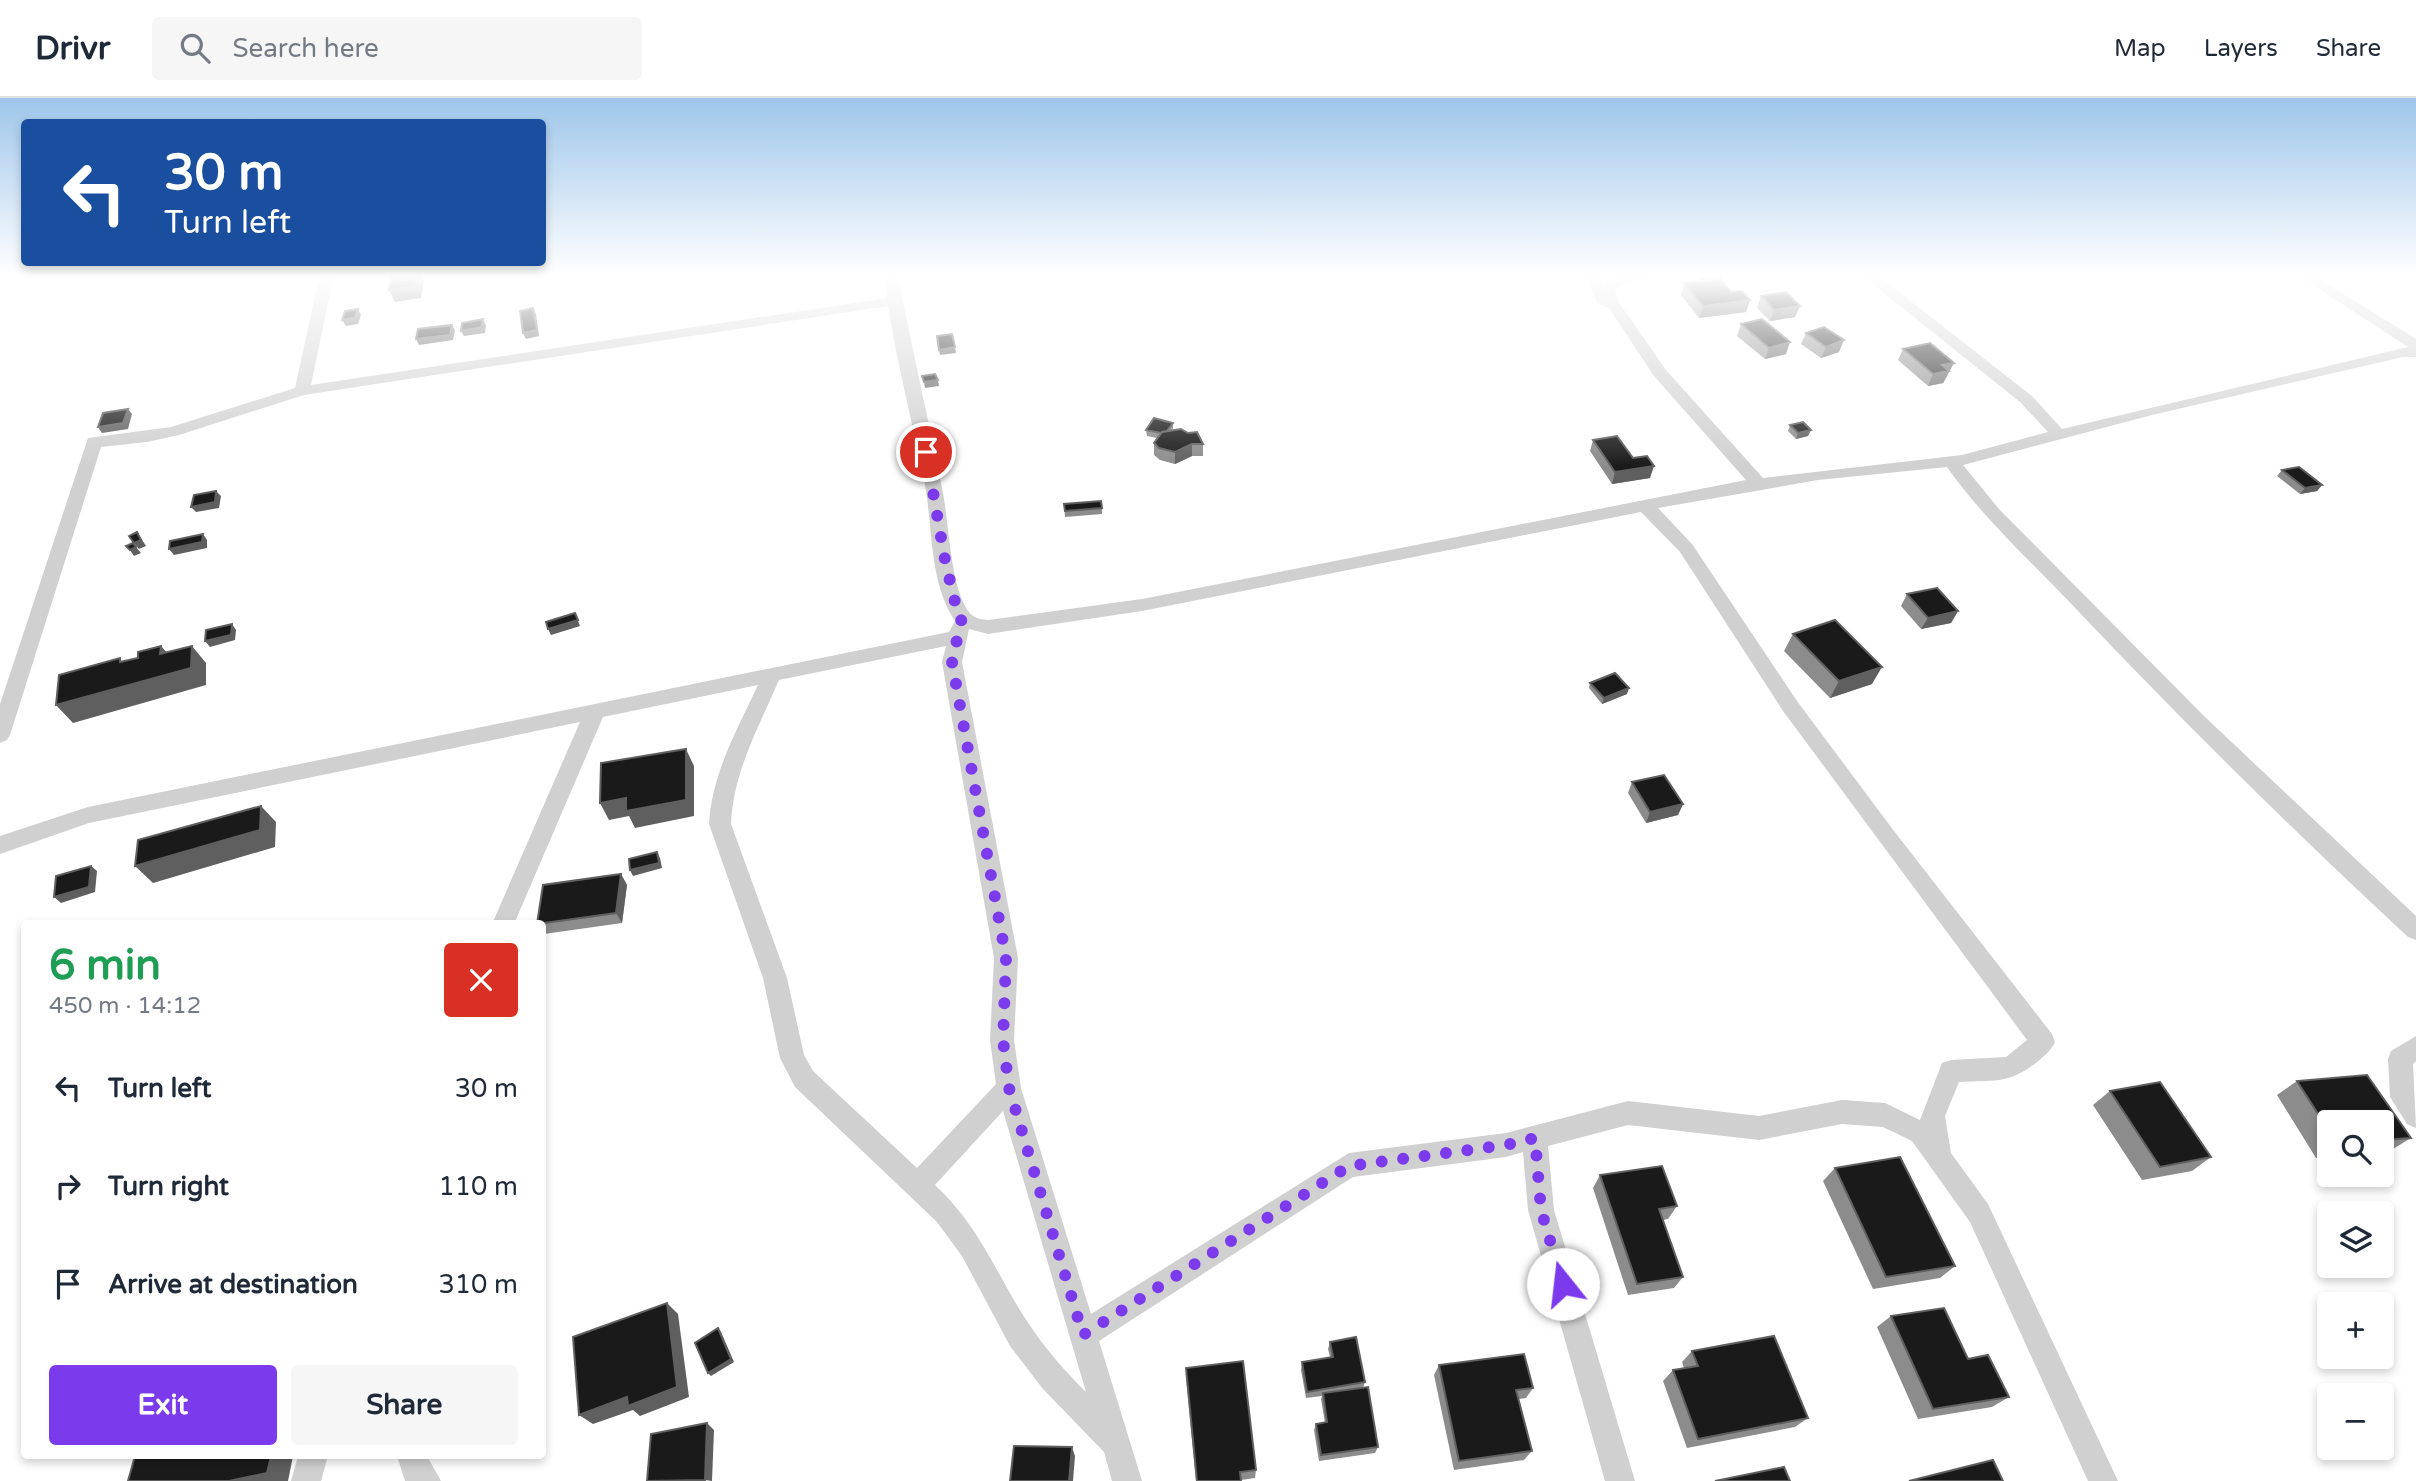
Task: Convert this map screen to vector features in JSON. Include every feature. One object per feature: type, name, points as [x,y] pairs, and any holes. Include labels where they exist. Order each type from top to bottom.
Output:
[{"type":"street","points":[[302,391],[313,339]]},
{"type":"street","points":[[0,735],[94,442],[118,442],[170,431],[302,391],[647,339]]},
{"type":"street","points":[[902,339],[960,627],[952,662],[1006,958],[1003,1040],[1009,1088],[1128,1481]]},
{"type":"street","points":[[1636,339],[1660,373],[1759,484]]},
{"type":"street","points":[[1949,339],[2026,399],[2060,436]]},
{"type":"street","points":[[0,845],[88,815],[772,675],[960,627],[988,627],[1142,605],[1319,568],[1759,484],[1818,475],[1952,462],[2220,394],[2403,352],[2416,352]]},
{"type":"street","points":[[1952,462],[1972,494],[2066,586],[2157,682],[2416,930]]},
{"type":"street","points":[[1647,506],[1686,548],[1790,706],[1886,837],[2043,1042],[2011,1068],[1951,1071],[1932,1116],[1939,1158]]},
{"type":"street","points":[[772,675],[724,784],[719,806],[722,832],[775,978],[792,1058],[804,1079],[946,1213],[971,1247],[1020,1336],[1053,1379],[1116,1444]]},
{"type":"street","points":[[505,920],[596,709]]},
{"type":"street","points":[[2416,1047],[2400,1059],[2402,1097],[2416,1116]]},
{"type":"street","points":[[917,1186],[1009,1088]]},
{"type":"street","points":[[1083,1335],[1349,1166],[1506,1145],[1628,1113],[1759,1128],[1842,1112],[1885,1115],[1921,1133],[1979,1213],[2104,1481]]},
{"type":"street","points":[[1535,1138],[1541,1210],[1620,1481]]},
{"type":"street","points":[[306,1481],[312,1459]]},
{"type":"street","points":[[412,1459],[414,1469],[426,1481]]},
{"type":"building","points":[[937,339],[953,339],[955,347],[939,350]]},
{"type":"building","points":[[1758,339],[1786,339],[1790,342],[1769,348]]},
{"type":"building","points":[[1814,339],[1844,340],[1826,347]]},
{"type":"building","points":[[1930,343],[1954,363],[1942,365],[1949,371],[1933,374],[1903,349]]},
{"type":"building","points":[[935,374],[938,380],[924,382],[922,376]]},
{"type":"building","points":[[128,409],[123,423],[98,427],[103,413]]},
{"type":"building","points":[[1154,418],[1173,423],[1167,431],[1161,433],[1146,430]]},
{"type":"building","points":[[1803,422],[1811,430],[1798,433],[1790,425]]},
{"type":"building","points":[[1181,429],[1188,433],[1197,432],[1203,444],[1192,444],[1175,452],[1159,448],[1154,443],[1162,432]]},
{"type":"building","points":[[1617,436],[1633,458],[1647,456],[1654,466],[1615,472],[1593,440]]},
{"type":"building","points":[[2299,467],[2322,485],[2305,488],[2282,470]]},
{"type":"building","points":[[216,491],[215,502],[191,507],[194,495]]},
{"type":"building","points":[[1101,501],[1102,508],[1065,511],[1064,504]]},
{"type":"building","points":[[137,532],[141,540],[134,543],[129,536]]},
{"type":"building","points":[[203,534],[202,542],[169,549],[170,541]]},
{"type":"building","points":[[133,543],[136,547],[130,550],[126,546]]},
{"type":"building","points":[[1937,588],[1958,611],[1928,618],[1907,594]]},
{"type":"building","points":[[575,613],[578,620],[548,629],[546,622]]},
{"type":"building","points":[[1835,620],[1882,667],[1839,681],[1793,634]]},
{"type":"building","points":[[232,624],[231,635],[205,641],[206,630]]},
{"type":"building","points":[[161,646],[160,654],[192,646],[191,668],[56,705],[59,675],[120,658],[120,662],[138,658],[138,652]]},
{"type":"building","points":[[1615,673],[1629,688],[1604,698],[1590,683]]},
{"type":"building","points":[[686,749],[686,800],[626,811],[626,798],[600,803],[601,763]]},
{"type":"building","points":[[1664,775],[1683,804],[1650,812],[1632,782]]},
{"type":"building","points":[[261,806],[260,830],[135,866],[138,840]]},
{"type":"building","points":[[657,852],[659,863],[630,870],[629,859]]},
{"type":"building","points":[[91,866],[89,887],[54,897],[56,876]]},
{"type":"building","points":[[621,874],[616,913],[546,923],[546,920],[538,920],[543,885]]},
{"type":"building","points":[[2367,1075],[2391,1110],[2317,1110],[2317,1112],[2297,1081]]},
{"type":"building","points":[[2160,1082],[2211,1157],[2160,1167],[2110,1091]]},
{"type":"building","points":[[2394,1114],[2411,1138],[2394,1139]]},
{"type":"building","points":[[1900,1157],[1955,1266],[1886,1277],[1835,1168]]},
{"type":"building","points":[[1662,1166],[1677,1206],[1659,1209],[1683,1277],[1637,1284],[1600,1175]]},
{"type":"building","points":[[667,1303],[677,1387],[628,1406],[627,1397],[579,1415],[573,1337]]},
{"type":"building","points":[[1944,1308],[1968,1359],[1988,1355],[2009,1397],[1933,1409],[1891,1316]]},
{"type":"building","points":[[718,1328],[731,1359],[708,1373],[695,1343]]},
{"type":"building","points":[[1774,1336],[1808,1418],[1698,1439],[1673,1370],[1698,1366],[1692,1351]]},
{"type":"building","points":[[1356,1337],[1365,1382],[1307,1392],[1302,1362],[1333,1357],[1330,1342]]},
{"type":"building","points":[[1524,1354],[1533,1388],[1516,1390],[1532,1451],[1459,1461],[1439,1365]]},
{"type":"building","points":[[1243,1361],[1256,1470],[1240,1472],[1241,1481],[1197,1481],[1186,1368]]},
{"type":"building","points":[[1368,1387],[1378,1447],[1321,1455],[1316,1424],[1327,1422],[1323,1393]]},
{"type":"building","points":[[707,1423],[705,1480],[647,1481],[651,1434]]},
{"type":"building","points":[[1014,1446],[1072,1447],[1069,1481],[1010,1481]]},
{"type":"building","points":[[134,1459],[270,1459],[267,1473],[229,1481],[128,1481]]},
{"type":"building","points":[[1993,1460],[2003,1481],[1909,1481]]},
{"type":"building","points":[[1784,1467],[1790,1481],[1715,1481]]},
{"type":"route","points":[[926,452],[945,560],[955,602],[962,617],[952,662],[1006,958],[1003,1040],[1009,1088],[1083,1335],[1349,1166],[1506,1145],[1535,1138],[1541,1210],[1563,1284]]}]
